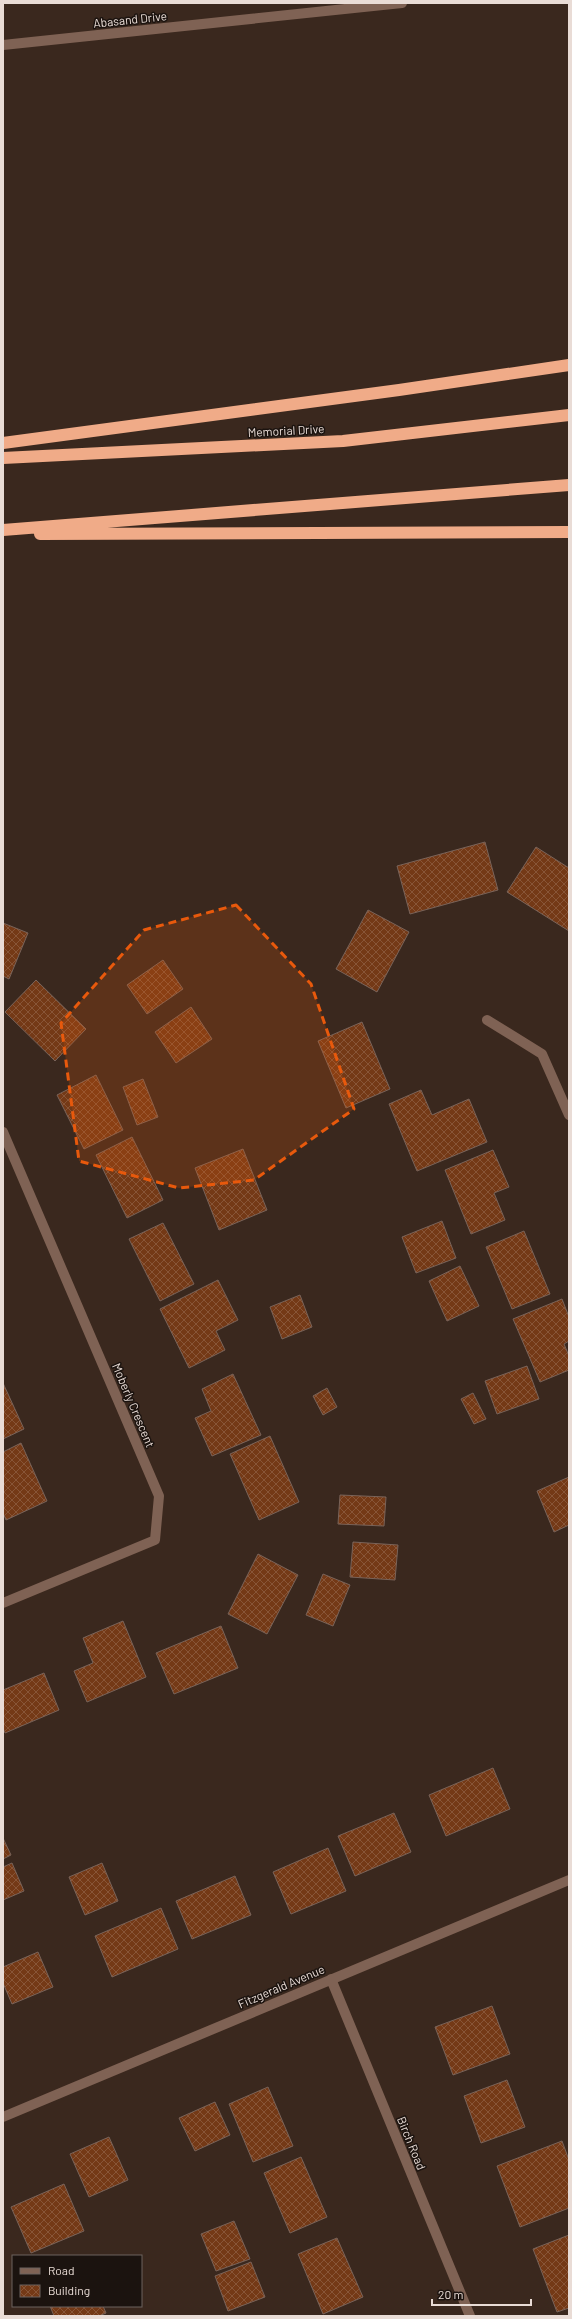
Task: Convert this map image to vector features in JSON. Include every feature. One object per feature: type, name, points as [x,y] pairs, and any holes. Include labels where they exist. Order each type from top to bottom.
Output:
[{"type":"highway","points":[[3,443],[391,391],[569,365]]},
{"type":"highway","name":"Memorial Drive","points":[[3,458],[343,441],[569,415]]},
{"type":"highway","points":[[3,530],[569,485]]},
{"type":"highway","points":[[3,534],[569,532]]},
{"type":"street","name":"Abasand Drive","points":[[3,45],[402,3]]},
{"type":"street","points":[[487,1020],[542,1054],[569,1115]]},
{"type":"street","name":"Moberly Crescent","points":[[3,1132],[159,1496],[155,1540],[3,1603]]},
{"type":"street","name":"Fitzgerald Avenue","points":[[3,2117],[569,1880]]},
{"type":"street","name":"Birch Road","points":[[331,1980],[470,2316]]},
{"type":"highlighted area","points":[[236,905],[311,984],[354,1109],[254,1180],[179,1188],[79,1161],[61,1023],[144,930]]},
{"type":"building","points":[[485,842],[498,890],[410,914],[397,866]]},
{"type":"building","points":[[536,847],[569,868],[569,931],[507,892]]},
{"type":"building","points":[[368,910],[409,932],[377,992],[336,969]]},
{"type":"building","points":[[3,923],[28,933],[9,979],[3,976]]},
{"type":"building","points":[[163,960],[183,989],[147,1014],[127,985]]},
{"type":"building","points":[[36,980],[86,1029],[55,1061],[5,1012]]},
{"type":"building","points":[[191,1007],[212,1039],[176,1063],[155,1032]]},
{"type":"building","points":[[362,1022],[390,1089],[346,1108],[318,1041]]},
{"type":"building","points":[[96,1075],[123,1130],[84,1149],[57,1095]]},
{"type":"building","points":[[143,1079],[158,1117],[137,1125],[123,1087]]},
{"type":"building","points":[[421,1090],[432,1115],[469,1099],[487,1142],[417,1171],[389,1104]]},
{"type":"building","points":[[132,1137],[163,1200],[127,1218],[96,1155]]},
{"type":"building","points":[[243,1149],[267,1210],[219,1230],[195,1168]]},
{"type":"building","points":[[493,1150],[509,1187],[494,1193],[505,1220],[471,1234],[445,1170]]},
{"type":"building","points":[[442,1221],[456,1258],[416,1273],[402,1237]]},
{"type":"building","points":[[163,1223],[194,1284],[160,1301],[129,1239]]},
{"type":"building","points":[[524,1231],[550,1294],[512,1309],[486,1247]]},
{"type":"building","points":[[460,1266],[479,1306],[447,1321],[429,1281]]},
{"type":"building","points":[[218,1280],[238,1320],[216,1331],[225,1350],[189,1368],[160,1309]]},
{"type":"building","points":[[300,1295],[312,1327],[282,1339],[270,1307]]},
{"type":"building","points":[[562,1299],[569,1317],[569,1341],[564,1344],[569,1356],[569,1370],[540,1382],[513,1319]]},
{"type":"building","points":[[527,1366],[539,1399],[497,1414],[485,1381]]},
{"type":"building","points":[[233,1374],[261,1435],[212,1456],[195,1418],[211,1411],[202,1389]]},
{"type":"building","points":[[3,1383],[24,1429],[3,1439]]},
{"type":"building","points":[[327,1388],[337,1407],[323,1415],[313,1396]]},
{"type":"building","points":[[473,1393],[486,1419],[474,1424],[461,1399]]},
{"type":"building","points":[[270,1436],[299,1502],[259,1520],[230,1454]]},
{"type":"building","points":[[21,1443],[47,1501],[6,1520],[3,1513],[3,1452]]},
{"type":"building","points":[[569,1477],[569,1525],[554,1532],[537,1491]]},
{"type":"building","points":[[340,1495],[386,1497],[384,1526],[338,1524]]},
{"type":"building","points":[[353,1542],[398,1545],[395,1580],[350,1577]]},
{"type":"building","points":[[258,1554],[298,1575],[267,1634],[228,1614]]},
{"type":"building","points":[[323,1574],[350,1585],[333,1626],[306,1615]]},
{"type":"building","points":[[123,1621],[146,1677],[87,1702],[74,1671],[93,1663],[83,1638]]},
{"type":"building","points":[[221,1626],[238,1668],[174,1694],[156,1653]]},
{"type":"building","points":[[44,1673],[59,1710],[5,1733],[3,1728],[3,1690]]},
{"type":"building","points":[[493,1768],[510,1809],[446,1836],[429,1795]]},
{"type":"building","points":[[394,1813],[411,1852],[355,1876],[338,1836]]},
{"type":"building","points":[[3,1838],[11,1855],[3,1859]]},
{"type":"building","points":[[328,1848],[346,1891],[291,1914],[273,1872]]},
{"type":"building","points":[[12,1863],[24,1891],[3,1900],[3,1867]]},
{"type":"building","points":[[102,1863],[118,1901],[85,1915],[69,1877]]},
{"type":"building","points":[[235,1876],[251,1915],[192,1939],[176,1901]]},
{"type":"building","points":[[161,1908],[178,1949],[112,1977],[95,1936]]},
{"type":"building","points":[[38,1952],[53,1987],[12,2004],[3,1983],[3,1967]]},
{"type":"building","points":[[492,2006],[510,2054],[453,2075],[435,2027]]},
{"type":"building","points":[[507,2080],[525,2127],[481,2143],[464,2096]]},
{"type":"building","points":[[268,2087],[293,2146],[253,2162],[229,2104]]},
{"type":"building","points":[[215,2102],[230,2135],[195,2151],[179,2118]]},
{"type":"building","points":[[109,2137],[128,2180],[89,2197],[70,2154]]},
{"type":"building","points":[[562,2141],[569,2160],[569,2208],[520,2227],[497,2166]]},
{"type":"building","points":[[301,2157],[327,2217],[290,2233],[264,2173]]},
{"type":"building","points":[[64,2184],[84,2231],[31,2253],[11,2207]]},
{"type":"building","points":[[234,2221],[250,2259],[216,2271],[201,2234]]},
{"type":"building","points":[[569,2235],[569,2308],[557,2312],[533,2249]]},
{"type":"building","points":[[337,2238],[363,2297],[323,2314],[298,2254]]},
{"type":"building","points":[[251,2262],[265,2297],[228,2311],[215,2276]]},
{"type":"building","points":[[50,2307],[103,2307],[106,2313],[99,2316],[54,2316]]}]
